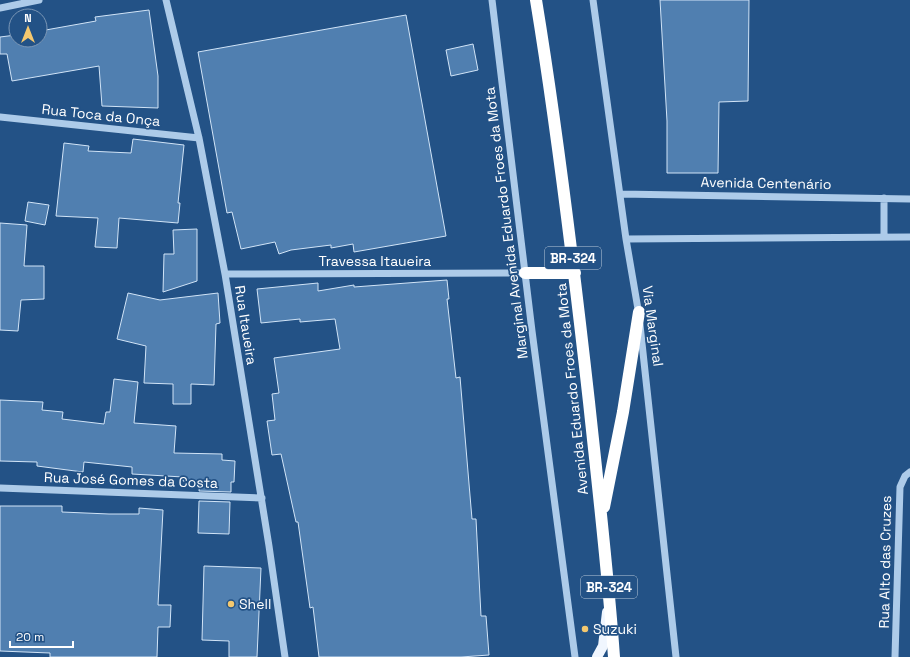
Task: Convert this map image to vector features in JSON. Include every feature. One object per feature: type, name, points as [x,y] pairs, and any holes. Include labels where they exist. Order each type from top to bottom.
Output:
[{"type":"highway","name":"Avenida Eduardo Froes da Mota","points":[[536,0],[555,115],[575,273],[602,518],[614,657]]},
{"type":"highway","points":[[525,273],[575,273]]},
{"type":"highway","points":[[602,518],[623,412],[639,312]]},
{"type":"main road","points":[[597,657],[602,646],[609,594]]},
{"type":"street","points":[[0,8],[39,0]]},
{"type":"street","name":"Rua Itaueira","points":[[166,0],[199,138],[225,274],[262,498],[286,657]]},
{"type":"street","name":"Marginal Avenida Eduardo Froes da Mota","points":[[492,0],[525,273],[575,657]]},
{"type":"street","name":"Via Marginal","points":[[593,0],[626,238],[639,312],[676,657]]},
{"type":"street","name":"Rua Toca da Onça","points":[[0,117],[199,138]]},
{"type":"street","name":"Avenida Centenário","points":[[621,194],[910,198]]},
{"type":"street","points":[[884,198],[884,237]]},
{"type":"street","points":[[626,238],[910,237]]},
{"type":"street","name":"Travessa Itaueira","points":[[225,274],[525,273]]},
{"type":"street","name":"Rua Alto das Cruzes","points":[[895,657],[900,487],[905,476],[910,472]]},
{"type":"street","name":"Rua José Gomes da Costa","points":[[0,488],[262,498]]},
{"type":"building","points":[[660,0],[749,0],[748,101],[719,102],[718,173],[667,173],[667,121]]},
{"type":"building","points":[[149,10],[158,76],[158,108],[102,106],[99,66],[12,81],[7,54],[0,54],[0,37],[8,36],[8,48],[48,48],[48,30],[96,21],[95,17]]},
{"type":"building","points":[[406,15],[446,236],[354,252],[353,244],[331,248],[331,245],[291,250],[279,254],[275,242],[241,249],[232,212],[227,213],[198,52]]},
{"type":"building","points":[[473,44],[478,70],[451,76],[446,50]]},
{"type":"building","points":[[133,139],[184,145],[178,203],[180,203],[178,223],[119,218],[117,248],[95,247],[98,218],[56,216],[64,143],[89,146],[88,151],[131,153]]},
{"type":"building","points":[[28,202],[49,205],[45,225],[25,221]]},
{"type":"building","points":[[0,223],[27,225],[24,266],[44,266],[44,299],[21,300],[18,331],[0,330]]},
{"type":"building","points":[[197,229],[197,281],[163,292],[164,254],[174,254],[173,230]]},
{"type":"building","points":[[447,280],[449,299],[447,299],[456,378],[460,377],[472,519],[476,519],[481,616],[486,616],[489,655],[461,657],[319,657],[313,607],[310,608],[298,522],[296,522],[281,454],[272,455],[267,421],[275,420],[272,394],[279,393],[274,358],[340,349],[335,319],[300,322],[300,319],[261,323],[257,289],[318,283],[318,291],[354,285],[354,287]]},
{"type":"building","points":[[128,293],[160,300],[218,293],[220,323],[216,324],[214,385],[191,384],[191,404],[173,404],[173,384],[144,383],[146,346],[117,339]]},
{"type":"building","points":[[114,379],[138,382],[134,423],[176,426],[174,453],[222,454],[222,460],[235,461],[234,482],[231,482],[231,492],[199,491],[200,482],[183,481],[183,477],[132,474],[132,467],[84,462],[83,472],[37,466],[37,462],[0,461],[0,400],[43,402],[42,410],[63,412],[62,419],[104,424],[106,412],[110,412]]},
{"type":"building","points":[[199,501],[230,502],[229,534],[198,533]]},
{"type":"building","points":[[0,506],[62,506],[62,512],[109,514],[139,514],[139,508],[163,510],[158,605],[171,605],[170,627],[158,627],[157,657],[50,657],[50,653],[0,651]]},
{"type":"building","name":"Shell","points":[[204,566],[261,568],[257,657],[229,657],[229,641],[202,640]]},
{"type":"place","name":"Shell","points":[[231,604]]},
{"type":"place","name":"Suzuki","points":[[585,629]]}]
